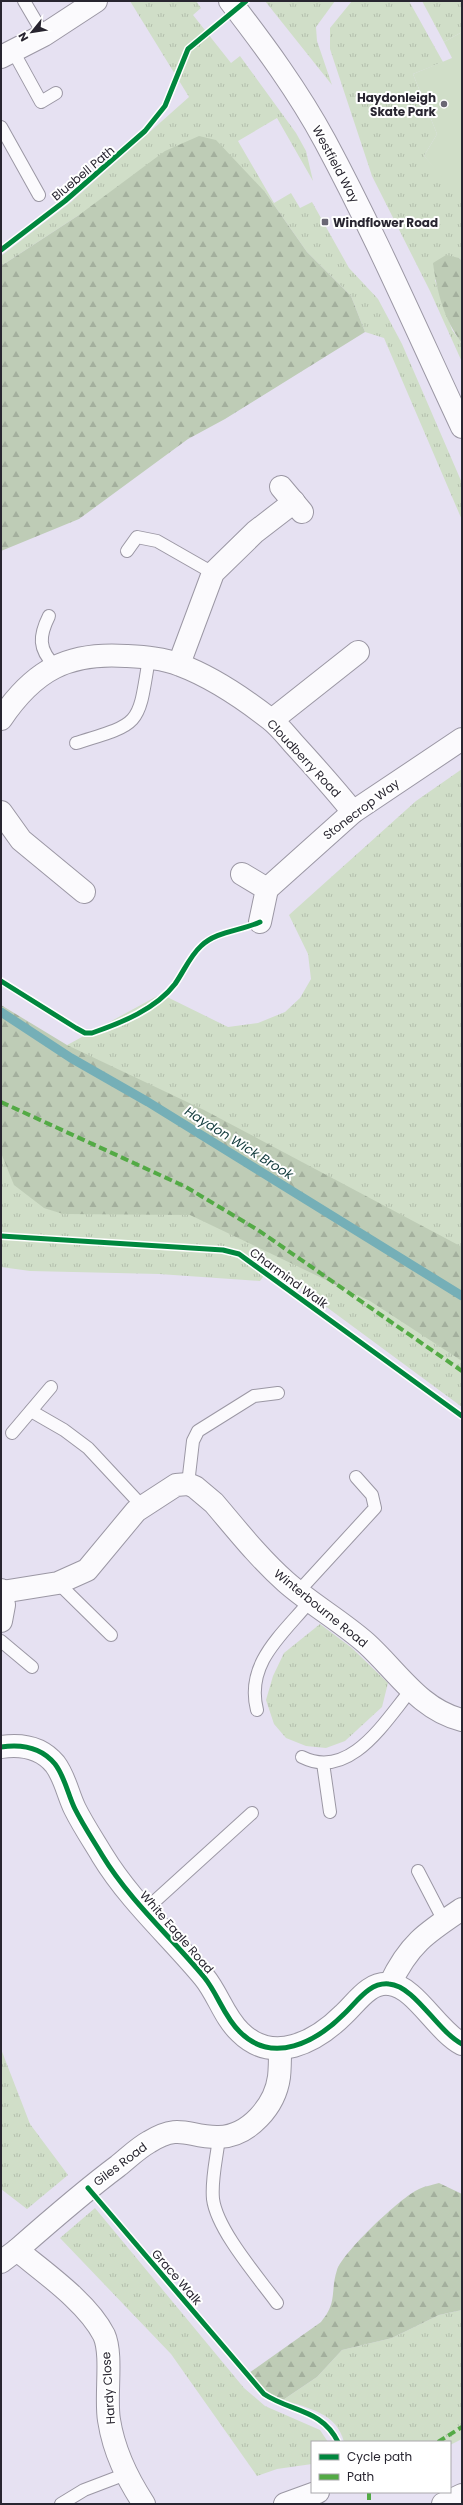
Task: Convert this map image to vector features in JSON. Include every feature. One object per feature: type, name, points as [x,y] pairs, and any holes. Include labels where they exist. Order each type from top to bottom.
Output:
[{"type":"street","points":[[7,54],[44,35],[96,1]]},
{"type":"street","name":"Westfield Way","points":[[230,1],[270,54],[324,140],[365,219],[462,427]]},
{"type":"street","points":[[179,664],[213,573],[254,532],[292,500]]},
{"type":"street","points":[[272,720],[358,652]]},
{"type":"street","name":"Cloudberry Road","points":[[1,719],[17,697],[33,682],[55,666],[90,655],[149,658],[179,664],[227,688],[272,720],[323,775],[353,812]]},
{"type":"street","name":"Stonecrop Way","points":[[267,888],[353,812],[462,739]]},
{"type":"street","points":[[1,812],[21,840],[84,892]]},
{"type":"street","points":[[242,874],[267,888],[260,922]]},
{"type":"street","points":[[1,1621],[4,1605],[2,1591],[58,1583],[87,1570],[124,1524],[143,1507],[176,1485],[188,1484]]},
{"type":"street","name":"Winterbourne Road","points":[[188,1484],[204,1494],[270,1567],[304,1596],[351,1630],[383,1658],[412,1690],[441,1714],[462,1720]]},
{"type":"street","name":"White Eagle Road","points":[[1,1747],[27,1746],[39,1751],[55,1764],[75,1810],[113,1873],[144,1911],[204,1977],[239,2032],[256,2044],[269,2049],[280,2050],[299,2045],[330,2026],[373,1986],[390,1984]]},
{"type":"street","points":[[462,1909],[444,1921],[406,1953],[390,1984],[401,1988],[411,1996],[446,2032],[462,2044]]},
{"type":"street","name":"Giles Road","points":[[9,2256],[88,2188],[148,2142],[169,2131],[186,2131],[219,2137],[247,2127],[265,2111],[276,2090],[279,2077],[280,2050]]},
{"type":"street","name":"Hardy Close","points":[[9,2256],[73,2298],[92,2318],[104,2336],[108,2366],[109,2420],[115,2447],[126,2474],[144,2504]]},
{"type":"street","points":[[451,2489],[462,2489]]},
{"type":"street","points":[[285,2504],[315,2493]]},
{"type":"street","points":[[443,2504],[462,2494]]},
{"type":"lane","points":[[24,1],[44,35]]},
{"type":"lane","points":[[7,54],[41,102],[56,93]]},
{"type":"lane","points":[[1,127],[39,195]]},
{"type":"lane","points":[[126,552],[138,537],[157,541],[213,573]]},
{"type":"lane","points":[[50,616],[40,634],[46,657],[55,666]]},
{"type":"lane","points":[[76,743],[127,726],[136,718],[142,702],[149,658]]},
{"type":"lane","points":[[12,1433],[51,1387]]},
{"type":"lane","points":[[188,1484],[193,1441],[198,1431],[254,1396],[278,1393]]},
{"type":"lane","points":[[31,1411],[88,1448],[143,1507]]},
{"type":"lane","points":[[257,1710],[255,1683],[260,1662],[304,1596],[375,1508],[372,1495],[356,1477]]},
{"type":"lane","points":[[58,1583],[111,1636]]},
{"type":"lane","points":[[1,1641],[32,1667]]},
{"type":"lane","points":[[302,1757],[316,1763],[322,1763],[350,1756],[361,1748],[412,1690]]},
{"type":"lane","points":[[322,1763],[330,1812]]},
{"type":"lane","name":"White Eagle Road","points":[[144,1911],[252,1812]]},
{"type":"lane","points":[[418,1871],[444,1921]]},
{"type":"lane","points":[[219,2137],[213,2189],[215,2209],[225,2231],[277,2303]]},
{"type":"lane","points":[[62,2504],[79,2493],[126,2474]]},
{"type":"green space","points":[[130,1],[196,1],[201,8],[193,15],[231,63],[240,56],[296,133],[306,151],[313,181],[277,118],[238,141],[274,203],[291,193],[300,208],[312,202],[349,268],[378,299],[402,344],[462,483],[462,520],[384,338],[365,332],[351,296],[307,252],[265,192],[79,215],[1,266],[1,256],[71,202],[189,97]]},
{"type":"green space","points":[[265,1],[335,1],[316,27],[317,41],[332,85]]},
{"type":"green space","points":[[352,1],[409,1],[443,62],[413,74],[437,134],[424,156],[462,197],[462,261],[459,258],[435,280],[452,330],[462,343],[462,362],[430,291],[372,176],[330,49],[330,28]]},
{"type":"green space","points":[[422,1],[462,1],[462,32],[444,42]]},
{"type":"green space","name":"Haydonleigh Skate Park","points":[[462,32],[462,197],[460,198],[424,156],[437,134],[413,74],[452,58],[444,42]]},
{"type":"green space","points":[[199,136],[216,140],[265,192],[307,252],[351,296],[365,332],[225,419],[188,439],[79,519],[1,551],[1,266],[79,215],[165,151]]},
{"type":"green space","points":[[446,255],[459,258],[462,261],[462,343],[450,325],[442,305],[433,263]]},
{"type":"green space","points":[[462,769],[462,1407],[271,1266],[260,1281],[159,1274],[30,1271],[1,1267],[1,1081],[161,994],[228,1027],[258,1023],[285,1012],[300,998],[311,979],[308,954],[289,915],[416,801]]},
{"type":"green space","points":[[1,1005],[67,1045],[204,1110],[462,1247],[462,1361],[370,1301],[190,1215],[63,1214],[44,1208],[14,1185],[1,1153]]},
{"type":"green space","points":[[320,1624],[352,1648],[388,1683],[382,1707],[345,1741],[326,1748],[306,1746],[286,1738],[274,1724],[266,1700],[273,1676],[284,1653]]},
{"type":"green space","points":[[1,2049],[30,2124],[68,2175],[27,2209],[1,2189]]},
{"type":"green space","points":[[439,2183],[462,2194],[462,2310],[439,2315],[392,2338],[342,2350],[317,2377],[277,2404],[249,2373],[321,2322],[332,2302],[337,2270],[350,2251],[387,2213],[399,2202],[421,2188]]},
{"type":"green space","points":[[95,2208],[244,2388],[265,2406],[320,2430],[327,2441],[311,2441],[311,2464],[277,2469],[257,2476],[171,2354],[60,2238]]},
{"type":"green space","points":[[462,2310],[462,2439],[451,2444],[451,2441],[344,2441],[335,2424],[328,2418],[311,2409],[283,2400],[317,2377],[342,2350],[392,2338],[439,2315]]},
{"type":"waterway","name":"Haydon Wick Brook","points":[[1,1012],[71,1058],[148,1102],[462,1296]]},
{"type":"marked path","points":[[1,1102],[186,1187],[258,1230],[462,1371]]},
{"type":"marked path","points":[[440,2441],[462,2427]]},
{"type":"marked path","points":[[369,2493],[369,2504]]},
{"type":"cycle path","name":"Bluebell Path","points":[[1,250],[65,201],[145,131],[165,106],[188,49],[246,1]]},
{"type":"cycle path","points":[[1,981],[76,1028],[85,1033],[92,1033],[126,1020],[158,1001],[175,984],[194,954],[207,941],[221,934],[260,922]]},
{"type":"cycle path","name":"Charmind Walk","points":[[1,1236],[223,1250],[239,1254],[462,1416]]},
{"type":"cycle path","points":[[1,1747],[16,1746],[37,1750],[55,1764],[78,1815],[113,1872],[125,1888],[204,1977],[234,2026],[253,2042],[266,2047],[280,2048],[294,2046],[307,2041],[333,2024],[369,1989],[382,1984],[389,1984],[408,1992],[453,2038],[462,2044]]},
{"type":"cycle path","name":"Grace Walk","points":[[88,2188],[264,2394],[274,2400],[315,2417],[331,2431],[337,2441]]},
{"type":"place","name":"Haydonleigh Skate Park","points":[[444,104]]},
{"type":"place","name":"Windflower Road","points":[[325,222]]}]
